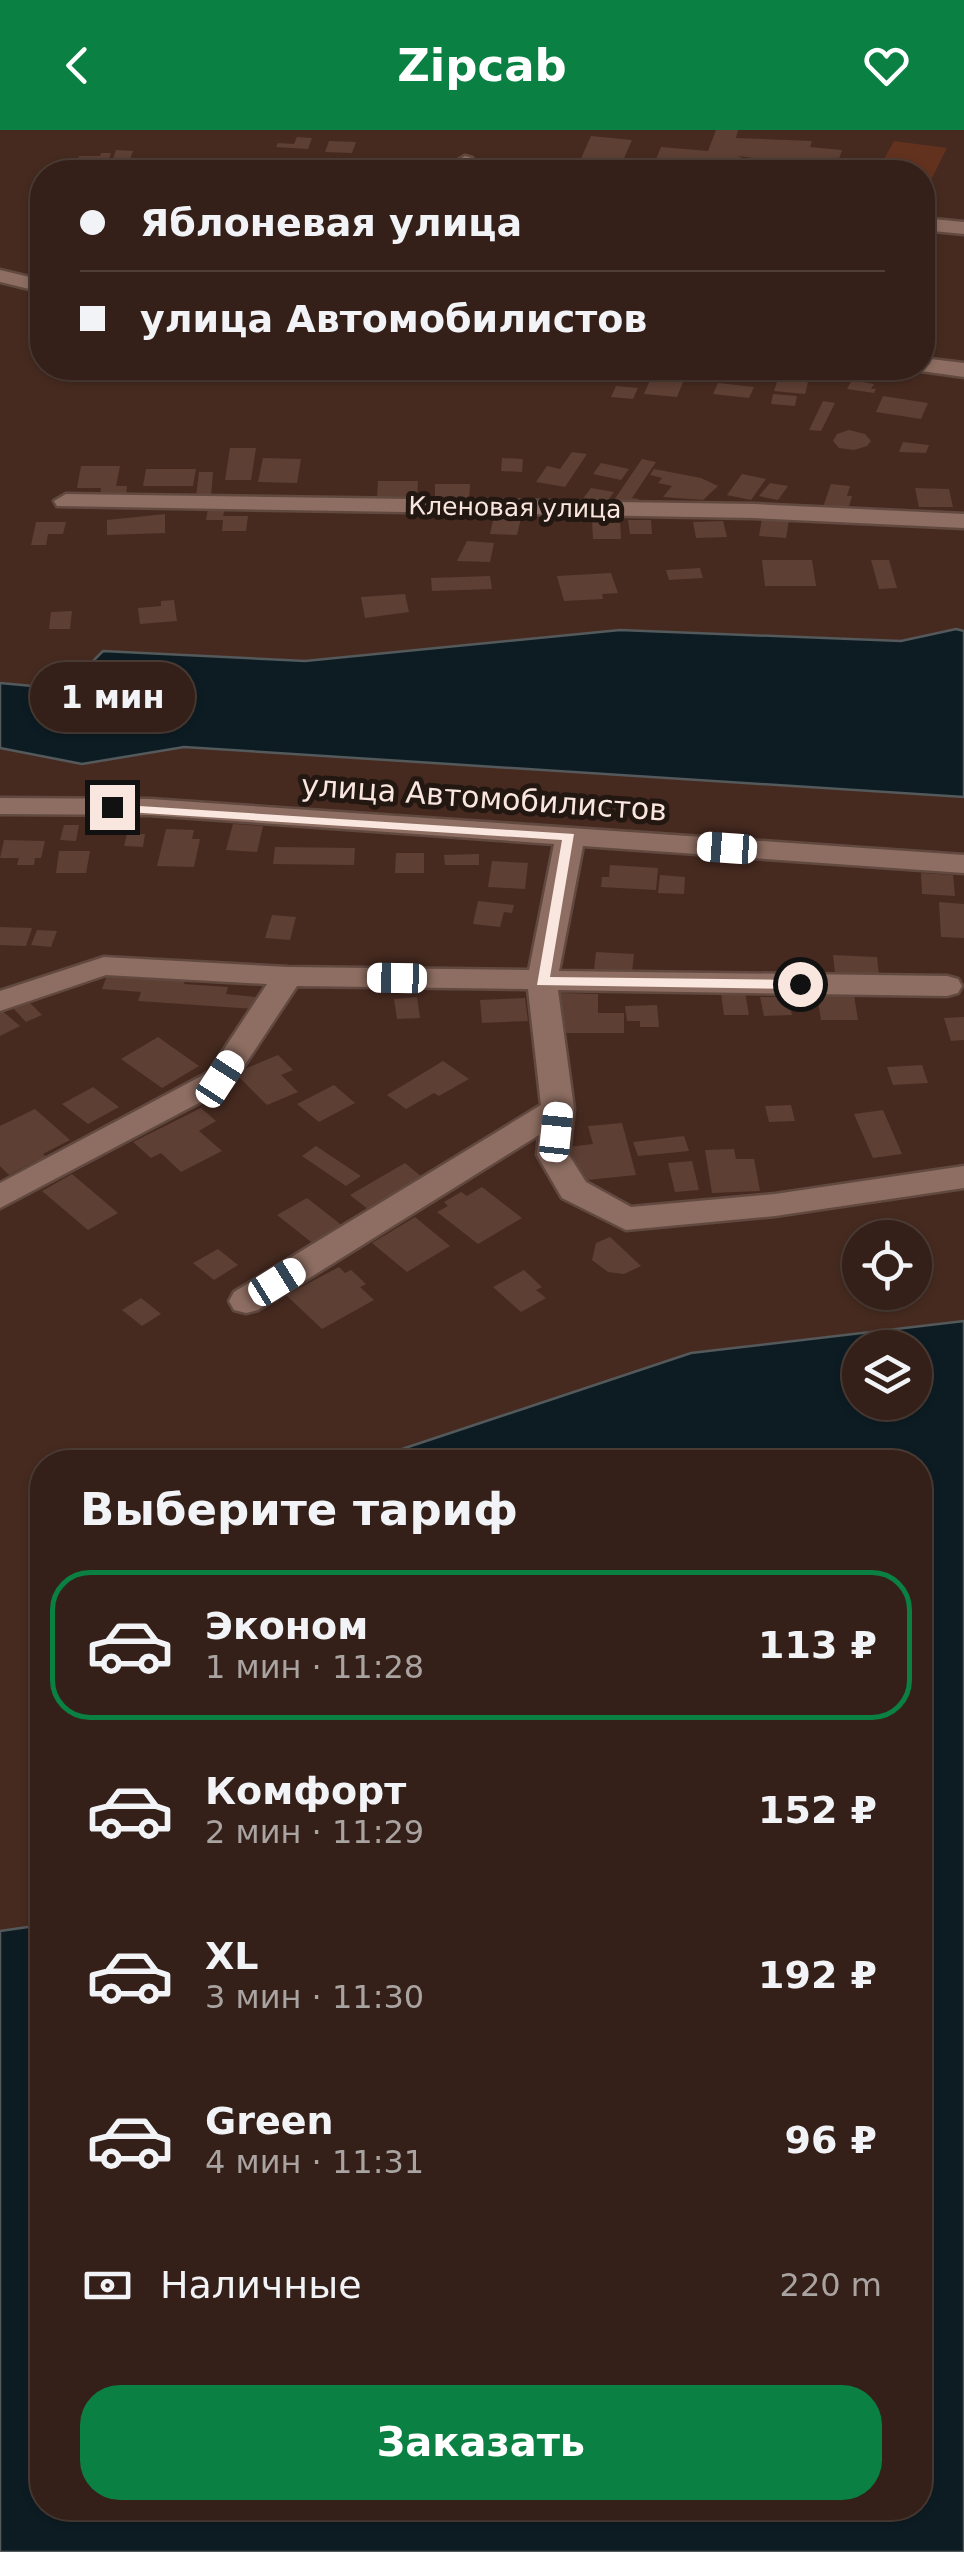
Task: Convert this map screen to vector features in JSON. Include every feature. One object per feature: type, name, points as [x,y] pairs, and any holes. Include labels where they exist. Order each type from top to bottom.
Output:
[{"type":"street","points":[[935,225],[964,228]]},
{"type":"street","points":[[0,276],[30,283]]},
{"type":"street","points":[[935,367],[964,370]]},
{"type":"street","name":"Кленовая улица","points":[[66,501],[754,511],[964,520]]},
{"type":"street","name":"улица Автомобилистов","points":[[0,806],[150,807],[964,864]]},
{"type":"street","points":[[570,837],[542,982],[558,1109],[553,1155],[574,1190],[626,1219],[775,1205],[964,1177]]},
{"type":"street","points":[[0,1001],[104,966],[288,976],[946,986]]},
{"type":"street","points":[[0,1197],[220,1079],[288,976]]},
{"type":"street","points":[[246,1301],[558,1109]]},
{"type":"shaded area","points":[[894,141],[947,148],[935,172],[935,160],[884,160]]},
{"type":"shaded area","points":[[956,629],[964,631],[964,797],[184,747],[82,764],[0,748],[0,683],[65,689],[103,651],[305,661],[620,630],[901,641]]},
{"type":"shaded area","points":[[964,1321],[964,2552],[0,2552],[0,1931],[30,1927],[30,2520],[932,2520],[932,1450],[399,1450],[691,1353],[842,1335],[842,1420],[932,1420],[932,1330],[887,1330]]},
{"type":"building","points":[[716,130],[738,130],[736,138],[812,141],[810,147],[842,150],[839,160],[738,156],[745,160],[656,160],[661,147],[708,151]]},
{"type":"building","points":[[591,136],[632,140],[623,160],[580,160]]},
{"type":"building","points":[[297,137],[312,138],[308,149],[276,147],[278,143],[294,144]]},
{"type":"building","points":[[329,141],[356,142],[352,153],[325,152]]},
{"type":"building","points":[[116,150],[133,151],[130,160],[112,160]]},
{"type":"building","points":[[111,153],[109,160],[78,160],[79,156]]},
{"type":"building","points":[[650,380],[683,382],[677,397],[644,394]]},
{"type":"building","points":[[778,380],[808,382],[805,394],[774,391]]},
{"type":"building","points":[[852,380],[874,384],[871,389],[876,389],[874,393],[847,389]]},
{"type":"building","points":[[718,383],[754,387],[749,398],[713,394]]},
{"type":"building","points":[[616,386],[638,388],[633,399],[611,397]]},
{"type":"building","points":[[773,394],[797,396],[795,406],[771,404]]},
{"type":"building","points":[[883,396],[928,403],[921,419],[876,412]]},
{"type":"building","points":[[823,401],[835,403],[821,431],[809,430]]},
{"type":"building","points":[[849,430],[865,434],[871,441],[854,450],[839,448],[833,441],[837,434]]},
{"type":"building","points":[[903,442],[929,445],[926,453],[899,452]]},
{"type":"building","points":[[230,448],[256,448],[251,480],[225,480]]},
{"type":"building","points":[[572,452],[587,454],[565,487],[536,482],[547,466],[560,469]]},
{"type":"building","points":[[263,458],[301,459],[297,483],[258,482]]},
{"type":"building","points":[[502,458],[523,459],[522,472],[501,471]]},
{"type":"building","points":[[642,459],[656,462],[632,498],[639,499],[634,507],[612,503]]},
{"type":"building","points":[[601,463],[629,469],[621,480],[593,474]]},
{"type":"building","points":[[81,466],[120,466],[116,486],[127,486],[126,495],[100,495],[101,488],[77,488]]},
{"type":"building","points":[[146,469],[196,469],[193,486],[143,486]]},
{"type":"building","points":[[654,469],[701,478],[718,486],[703,500],[663,497],[672,486],[658,483],[662,478],[650,475]]},
{"type":"building","points":[[199,472],[213,472],[211,496],[196,496]]},
{"type":"building","points":[[742,474],[766,479],[751,500],[727,495]]},
{"type":"building","points":[[378,481],[418,481],[417,498],[377,498]]},
{"type":"building","points":[[770,483],[788,486],[778,500],[759,496]]},
{"type":"building","points":[[435,484],[470,484],[469,502],[435,502]]},
{"type":"building","points":[[831,484],[850,486],[848,510],[823,507]]},
{"type":"building","points":[[591,488],[614,492],[605,504],[582,500]]},
{"type":"building","points":[[915,488],[949,489],[953,507],[919,507]]},
{"type":"building","points":[[208,508],[225,509],[223,516],[248,516],[246,531],[222,531],[223,520],[206,520]]},
{"type":"building","points":[[165,514],[165,533],[107,535],[107,520]]},
{"type":"building","points":[[494,516],[521,518],[517,535],[490,534]]},
{"type":"building","points":[[762,518],[789,520],[786,538],[759,536]]},
{"type":"building","points":[[592,520],[620,520],[621,539],[593,539]]},
{"type":"building","points":[[628,520],[651,520],[652,534],[630,534]]},
{"type":"building","points":[[723,521],[727,537],[696,538],[693,522]]},
{"type":"building","points":[[36,522],[66,522],[63,534],[48,534],[46,545],[31,545]]},
{"type":"building","points":[[467,541],[494,543],[490,562],[457,561]]},
{"type":"building","points":[[762,560],[812,560],[816,586],[765,586]]},
{"type":"building","points":[[871,560],[889,560],[897,588],[879,589]]},
{"type":"building","points":[[700,568],[703,578],[669,580],[666,570]]},
{"type":"building","points":[[611,573],[618,593],[602,594],[603,599],[564,601],[557,576]]},
{"type":"building","points":[[490,576],[492,589],[432,591],[431,578]]},
{"type":"building","points":[[405,594],[409,612],[365,618],[361,597]]},
{"type":"building","points":[[174,600],[177,621],[140,624],[138,608],[161,606],[161,601]]},
{"type":"building","points":[[72,611],[70,629],[49,629],[51,612]]},
{"type":"building","points":[[233,824],[263,826],[257,852],[226,850]]},
{"type":"building","points":[[64,825],[79,825],[76,841],[60,840]]},
{"type":"building","points":[[166,829],[194,830],[192,839],[200,839],[194,867],[157,866]]},
{"type":"building","points":[[127,834],[145,834],[143,847],[124,846]]},
{"type":"building","points":[[4,840],[45,841],[41,858],[35,858],[34,865],[17,865],[19,858],[0,858]]},
{"type":"building","points":[[275,847],[355,848],[354,865],[273,864]]},
{"type":"building","points":[[59,851],[90,851],[86,873],[56,873]]},
{"type":"building","points":[[396,853],[424,853],[424,873],[395,873]]},
{"type":"building","points":[[479,854],[479,865],[445,865],[444,855]]},
{"type":"building","points":[[492,861],[528,863],[525,889],[488,887]]},
{"type":"building","points":[[610,865],[658,868],[656,890],[601,887],[602,877],[609,877]]},
{"type":"building","points":[[921,873],[953,875],[955,896],[922,894]]},
{"type":"building","points":[[660,875],[685,877],[684,894],[658,893]]},
{"type":"building","points":[[478,901],[514,905],[512,913],[504,912],[500,927],[473,924]]},
{"type":"building","points":[[939,902],[964,904],[964,938],[941,937]]},
{"type":"building","points":[[272,915],[296,917],[290,940],[265,938]]},
{"type":"building","points":[[0,927],[32,928],[26,946],[0,945]]},
{"type":"building","points":[[37,930],[57,931],[51,947],[31,945]]},
{"type":"building","points":[[596,952],[634,954],[632,972],[594,970]]},
{"type":"building","points":[[833,955],[877,957],[879,975],[835,974]]},
{"type":"building","points":[[107,975],[228,987],[226,994],[257,997],[254,1009],[138,1001],[141,992],[102,989]]},
{"type":"building","points":[[745,992],[749,1015],[724,1015],[721,993]]},
{"type":"building","points":[[560,993],[598,994],[598,1013],[624,1013],[624,1033],[561,1033]]},
{"type":"building","points":[[817,995],[854,995],[858,1020],[821,1020]]},
{"type":"building","points":[[417,997],[420,1018],[397,1019],[394,999]]},
{"type":"building","points":[[760,997],[788,997],[792,1015],[764,1016]]},
{"type":"building","points":[[525,998],[528,1021],[482,1023],[480,1000]]},
{"type":"building","points":[[29,1002],[42,1015],[26,1022],[13,1008]]},
{"type":"building","points":[[657,1005],[659,1027],[640,1027],[640,1021],[627,1021],[625,1006]]},
{"type":"building","points":[[0,1009],[20,1026],[0,1036]]},
{"type":"building","points":[[964,1017],[964,1040],[951,1041],[944,1018]]},
{"type":"building","points":[[158,1037],[199,1066],[162,1088],[121,1059]]},
{"type":"building","points":[[278,1055],[293,1070],[281,1075],[298,1092],[267,1105],[235,1073]]},
{"type":"building","points":[[443,1061],[469,1079],[406,1109],[387,1095]]},
{"type":"building","points":[[922,1065],[928,1083],[893,1085],[887,1067]]},
{"type":"building","points":[[334,1085],[355,1103],[319,1122],[297,1104]]},
{"type":"building","points":[[93,1087],[119,1107],[88,1124],[62,1104]]},
{"type":"building","points":[[791,1105],[795,1121],[769,1122],[765,1106]]},
{"type":"building","points":[[201,1108],[216,1121],[199,1131],[222,1151],[181,1172],[161,1153],[151,1158],[133,1142]]},
{"type":"building","points":[[35,1109],[70,1140],[43,1154],[54,1164],[44,1169],[36,1161],[9,1175],[0,1166],[0,1126]]},
{"type":"building","points":[[883,1110],[902,1154],[873,1158],[854,1114]]},
{"type":"building","points":[[622,1123],[636,1175],[577,1181],[568,1147],[593,1144],[588,1126]]},
{"type":"building","points":[[684,1136],[689,1151],[638,1156],[633,1142]]},
{"type":"building","points":[[316,1146],[361,1176],[346,1186],[302,1156]]},
{"type":"building","points":[[734,1149],[736,1159],[754,1159],[760,1191],[712,1193],[705,1150]]},
{"type":"building","points":[[692,1161],[699,1190],[675,1192],[668,1163]]},
{"type":"building","points":[[405,1163],[423,1178],[369,1210],[350,1195]]},
{"type":"building","points":[[72,1174],[118,1213],[88,1230],[42,1191]]},
{"type":"building","points":[[482,1187],[522,1218],[478,1244],[437,1212],[448,1206],[444,1202],[461,1192],[467,1196]]},
{"type":"building","points":[[307,1198],[344,1227],[315,1245],[277,1215]]},
{"type":"building","points":[[415,1217],[450,1246],[407,1272],[372,1243]]},
{"type":"building","points":[[610,1237],[641,1266],[624,1274],[608,1272],[592,1260],[596,1243]]},
{"type":"building","points":[[218,1249],[238,1265],[214,1280],[193,1263]]},
{"type":"building","points":[[339,1267],[345,1273],[351,1270],[366,1284],[360,1287],[374,1300],[322,1329],[286,1295]]},
{"type":"building","points":[[524,1270],[542,1287],[536,1290],[546,1298],[521,1312],[493,1287]]},
{"type":"building","points":[[141,1298],[161,1314],[142,1326],[122,1310]]},
{"type":"route","points":[[112,807],[570,837],[542,982],[800,984]]}]
